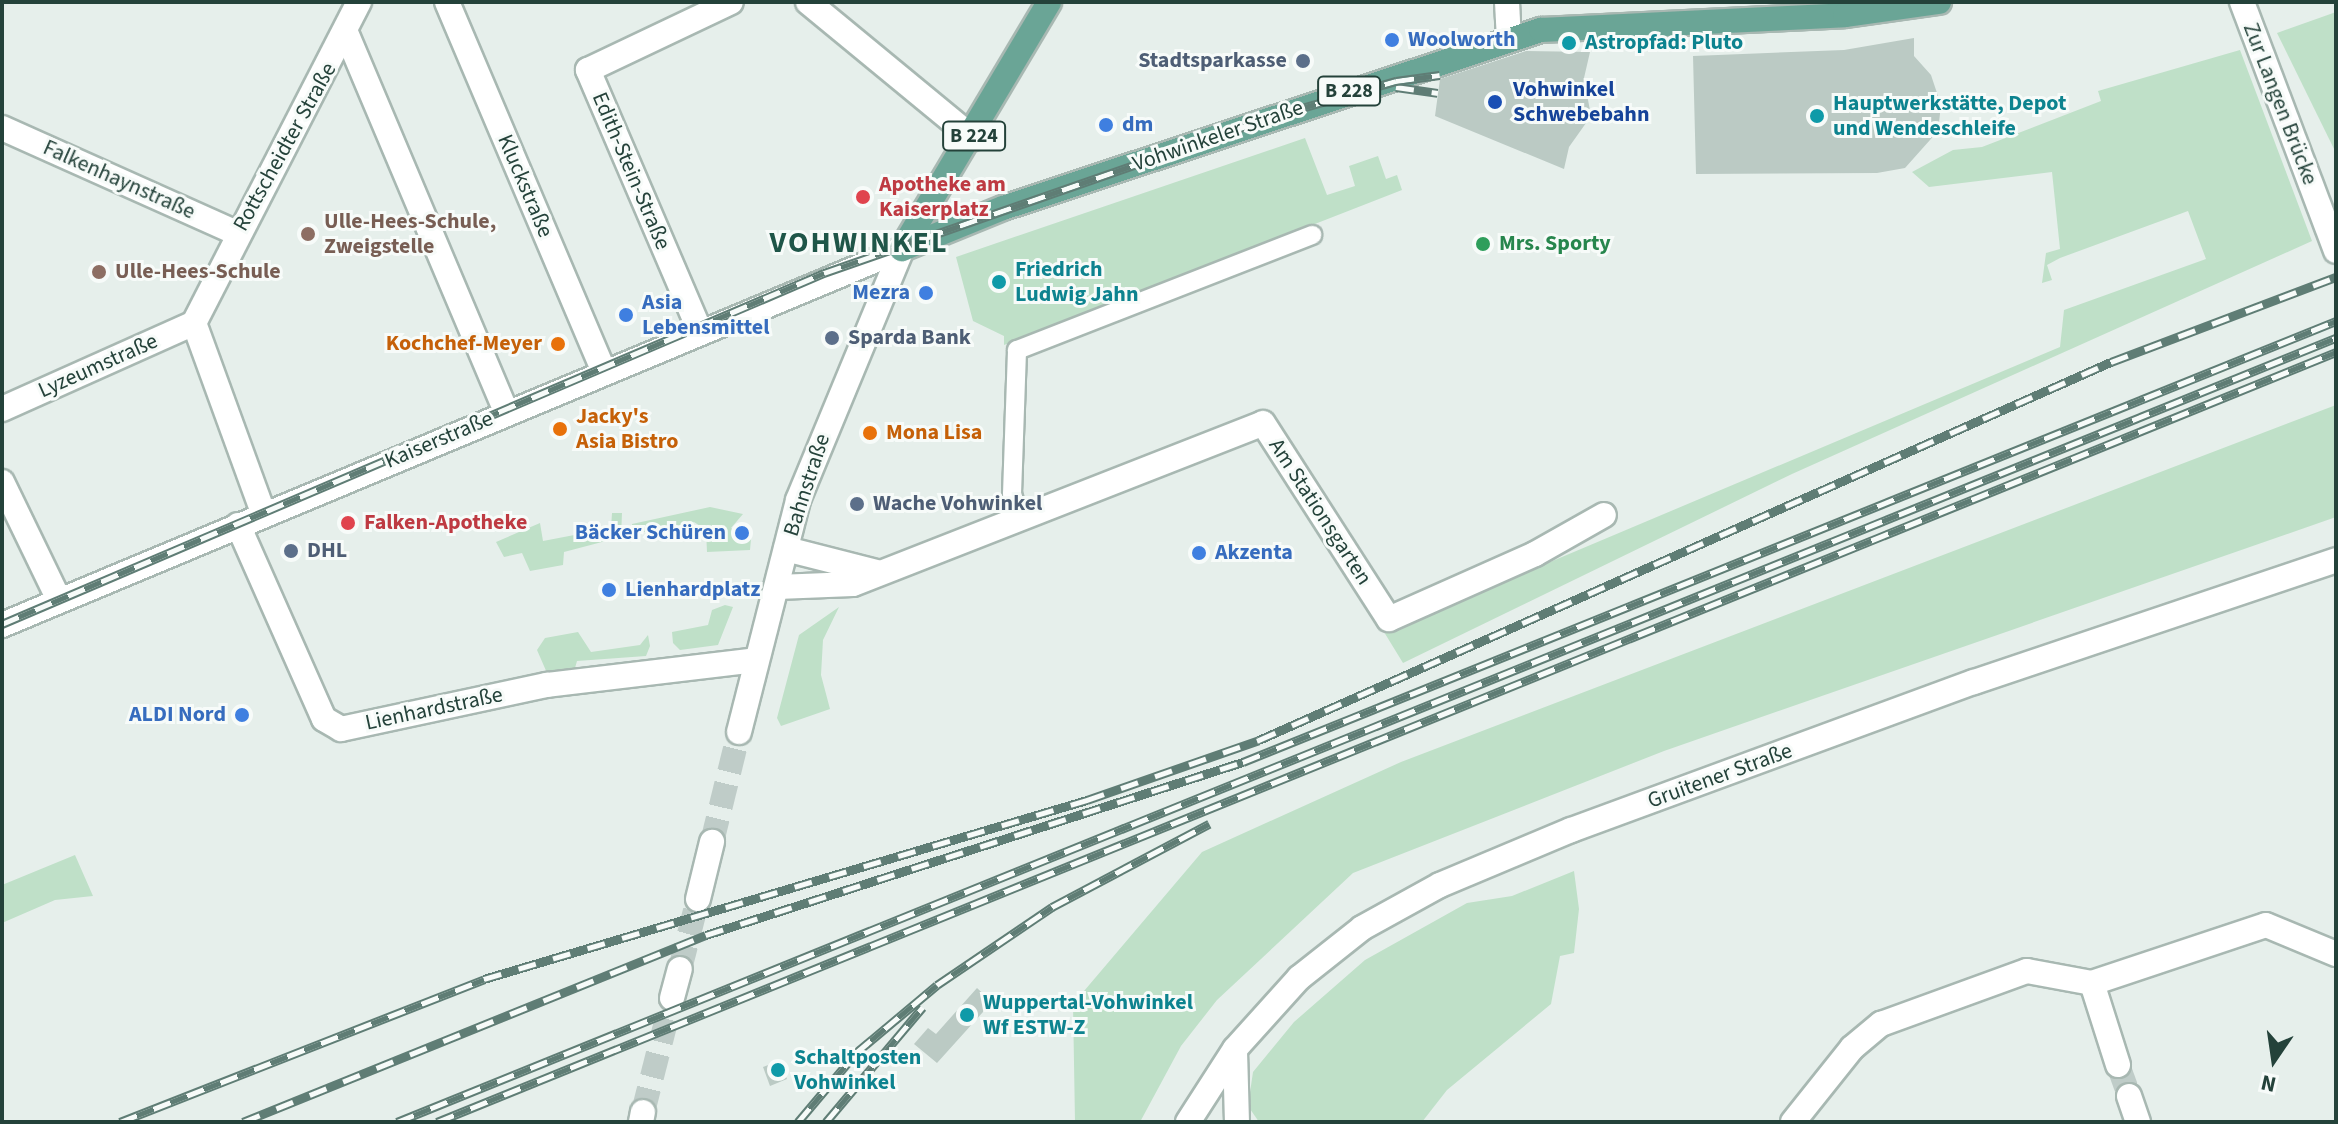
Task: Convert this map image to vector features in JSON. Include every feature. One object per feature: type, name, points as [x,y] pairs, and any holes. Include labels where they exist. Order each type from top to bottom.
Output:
[{"type":"main road","name":"Vohwinkeler Straße","points":[[902,249],[1509,38],[1598,23],[1939,2]]},
{"type":"main road","name":"B 224","points":[[902,249],[973,138],[1044,11]]},
{"type":"street","name":"Rottscheidter Straße","points":[[194,323],[237,233],[347,35],[359,2]]},
{"type":"street","name":"Kluckstraße","points":[[447,2],[603,369]]},
{"type":"street","name":"Edith-Stein-Straße","points":[[699,329],[588,70],[731,2]]},
{"type":"street","points":[[808,2],[973,138]]},
{"type":"street","points":[[1507,2],[1509,38]]},
{"type":"street","name":"Zur Langen Brücke","points":[[2242,2],[2336,251]]},
{"type":"street","points":[[347,35],[506,411]]},
{"type":"street","name":"Falkenhaynstraße","points":[[2,128],[237,233]]},
{"type":"street","points":[[1019,518],[1012,494],[1017,350],[1312,235]]},
{"type":"street","name":"Kaiserstraße","points":[[2,625],[603,369],[902,249]]},
{"type":"street","name":"Bahnstraße","points":[[739,732],[786,549],[819,442],[902,249]]},
{"type":"street","points":[[194,323],[264,515]]},
{"type":"street","name":"Lyzeumstraße","points":[[2,409],[194,323]]},
{"type":"street","name":"Am Stationsgarten","points":[[777,587],[831,589],[1263,423],[1389,619],[1535,554],[1604,515]]},
{"type":"street","points":[[2,482],[59,600]]},
{"type":"street","name":"Lienhardstraße","points":[[238,525],[331,727],[635,671],[757,660]]},
{"type":"street","points":[[786,549],[876,572]]},
{"type":"street","name":"Gruitener Straße","points":[[1188,1122],[1235,1049],[1299,978],[1362,928],[1440,885],[1571,830],[1974,682],[2336,560]]},
{"type":"street","points":[[698,899],[712,842]]},
{"type":"street","points":[[1793,1122],[1852,1048],[1881,1024],[2027,971],[2092,983],[2266,925],[2336,954]]},
{"type":"street","points":[[672,998],[680,969]]},
{"type":"street","points":[[2092,983],[2118,1065]]},
{"type":"street","points":[[1235,1049],[1237,1122]]},
{"type":"street","points":[[2129,1096],[2138,1122]]},
{"type":"green space","points":[[2336,12],[2336,153],[2277,33]]},
{"type":"green space","points":[[2240,50],[2312,241],[1792,474],[1403,663],[1384,632],[2060,347],[2064,310],[2206,259],[2188,211],[2060,258],[2047,265],[2052,280],[2042,283],[2046,253],[2060,249],[2052,172],[1929,187],[1912,172],[1953,150],[1982,147],[2101,101],[2098,91]]},
{"type":"green space","points":[[1305,138],[1327,195],[1355,186],[1349,166],[1378,156],[1386,179],[1397,175],[1402,190],[1004,345],[1004,336],[973,321],[956,257]]},
{"type":"green space","points":[[2336,405],[2336,517],[1664,751],[1353,873],[1217,1000],[1181,1046],[1140,1122],[1075,1122],[1073,1004],[1202,852],[1401,762]]},
{"type":"green space","points":[[710,507],[743,514],[731,528],[751,539],[750,550],[707,552],[706,530],[694,522],[672,534],[632,531],[632,524]]},
{"type":"green space","points":[[612,513],[622,513],[621,537],[564,552],[563,565],[530,571],[522,553],[504,557],[496,542],[540,523],[543,541],[611,528]]},
{"type":"green space","points":[[725,605],[733,607],[718,645],[680,650],[673,643],[672,632],[708,625],[712,610]]},
{"type":"green space","points":[[839,607],[823,640],[821,675],[830,709],[781,726],[777,718],[799,635]]},
{"type":"green space","points":[[578,632],[591,652],[640,645],[648,635],[650,646],[646,656],[577,661],[575,668],[547,673],[537,650],[545,638]]},
{"type":"green space","points":[[75,855],[93,896],[55,900],[2,923],[2,885]]},
{"type":"green space","points":[[1574,871],[1579,909],[1574,953],[1560,956],[1551,1004],[1447,1090],[1422,1122],[1259,1122],[1248,1106],[1253,1072],[1294,1022],[1365,960],[1467,903],[1512,896]]},
{"type":"building","name":"Hauptwerkstätte, Depot und Wendeschleife","points":[[1914,38],[1914,56],[1931,75],[1941,105],[1938,131],[1905,168],[1877,173],[1696,174],[1693,56],[1844,50]]},
{"type":"building","name":"Vohwinkel Schwebebahn","points":[[1526,51],[1590,52],[1584,78],[1591,116],[1569,147],[1564,169],[1435,116],[1440,79]]},
{"type":"building","name":"Wuppertal-Vohwinkel Wf ESTW-Z","points":[[977,988],[992,1002],[937,1063],[914,1044],[928,1028],[936,1034]]},
{"type":"building","points":[[779,1061],[787,1079],[770,1086],[763,1067]]},
{"type":"tunnel","points":[[712,842],[739,732]]},
{"type":"tunnel","points":[[680,969],[698,899]]},
{"type":"tunnel","points":[[643,1112],[672,998]]},
{"type":"tunnel","points":[[2118,1065],[2129,1096]]},
{"type":"railway","points":[[2,624],[824,273],[1281,114],[1396,81],[1440,75]]},
{"type":"railway","points":[[1396,87],[1438,93]]},
{"type":"railway","points":[[120,1122],[484,979],[1087,800],[1259,740],[2111,362],[2336,277]]},
{"type":"railway","points":[[243,1122],[706,935],[1243,762],[2336,321]]},
{"type":"railway","points":[[397,1122],[2336,338]]},
{"type":"railway","points":[[437,1122],[2336,352]]},
{"type":"railway","points":[[798,1122],[857,1052],[937,985],[1052,907],[1209,824]]},
{"type":"railway","points":[[826,1122],[923,1007]]},
{"type":"place","name":"Woolworth","points":[[1392,40]]},
{"type":"place","name":"Astropfad: Pluto","points":[[1569,43]]},
{"type":"place","name":"Stadtsparkasse","points":[[1303,61]]},
{"type":"place","name":"Vohwinkel Schwebebahn","points":[[1495,102]]},
{"type":"place","name":"Hauptwerkstätte, Depot und Wendeschleife","points":[[1817,116]]},
{"type":"place","name":"dm","points":[[1106,125]]},
{"type":"place","name":"Apotheke am Kaiserplatz","points":[[863,197]]},
{"type":"place","name":"Ulle-Hees-Schule, Zweigstelle","points":[[308,234]]},
{"type":"place","name":"Mrs. Sporty","points":[[1483,244]]},
{"type":"place","name":"Ulle-Hees-Schule","points":[[99,272]]},
{"type":"place","name":"Friedrich Ludwig Jahn","points":[[999,282]]},
{"type":"place","name":"Mezra","points":[[926,293]]},
{"type":"place","name":"Asia Lebensmittel","points":[[626,315]]},
{"type":"place","name":"Sparda Bank","points":[[832,338]]},
{"type":"place","name":"Kochchef-Meyer","points":[[558,344]]},
{"type":"place","name":"Jacky's Asia Bistro","points":[[560,429]]},
{"type":"place","name":"Mona Lisa","points":[[870,433]]},
{"type":"place","name":"Wache Vohwinkel","points":[[857,504]]},
{"type":"place","name":"Falken-Apotheke","points":[[348,523]]},
{"type":"place","name":"Bäcker Schüren","points":[[742,533]]},
{"type":"place","name":"DHL","points":[[291,551]]},
{"type":"place","name":"Akzenta","points":[[1199,553]]},
{"type":"place","name":"Lienhardplatz","points":[[609,590]]},
{"type":"place","name":"ALDI Nord","points":[[242,715]]},
{"type":"place","name":"Wuppertal-Vohwinkel Wf ESTW-Z","points":[[967,1015]]},
{"type":"place","name":"Schaltposten Vohwinkel","points":[[778,1070]]},
{"type":"district","name":"VOHWINKEL","points":[[859,243]]}]
